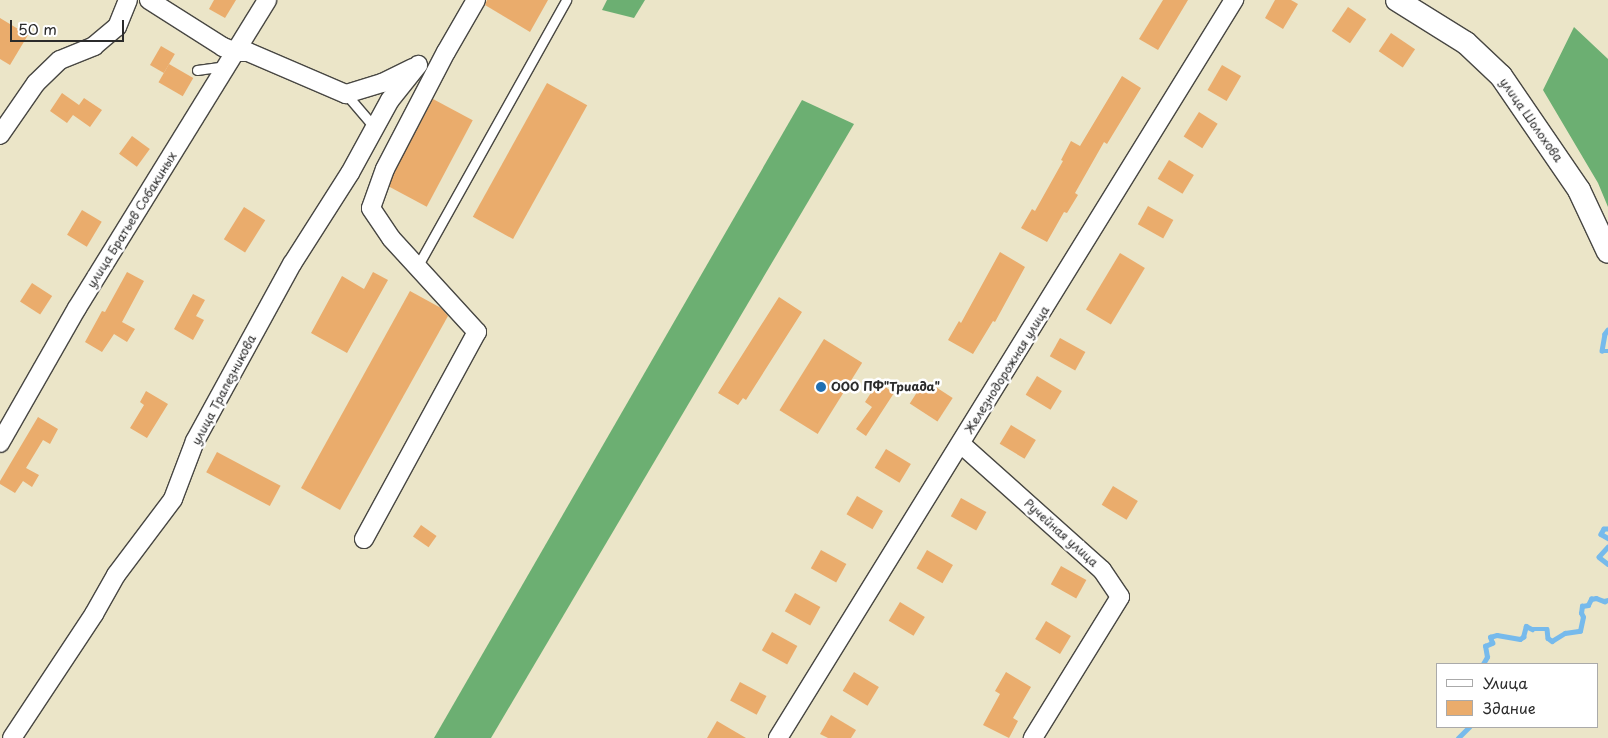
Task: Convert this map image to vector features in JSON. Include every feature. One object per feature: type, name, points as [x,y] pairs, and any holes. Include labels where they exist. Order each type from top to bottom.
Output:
[{"type":"street","points":[[0,135],[36,83],[60,60],[94,46],[117,27],[128,0]]},
{"type":"street","points":[[149,0],[223,47],[232,59],[248,52],[346,94],[382,83],[446,52]]},
{"type":"street","name":"улица Братьев Собакиных","points":[[0,443],[78,308],[267,0]]},
{"type":"street","points":[[364,539],[477,332],[391,238],[371,208],[385,169],[446,52],[476,0]]},
{"type":"street","name":"Железнодорожная улица","points":[[778,738],[962,444],[1234,0]]},
{"type":"street","name":"улица Шолохова","points":[[1397,0],[1466,43],[1501,76],[1579,190],[1608,252]]},
{"type":"street","name":"улица Трапезникова","points":[[12,738],[94,614],[116,575],[173,499],[195,441],[292,264],[350,173],[390,100],[418,65]]},
{"type":"street","name":"Ручейная улица","points":[[962,444],[1102,570],[1120,597],[1033,738]]},
{"type":"lane","points":[[418,267],[566,0]]},
{"type":"lane","points":[[197,70],[232,59]]},
{"type":"lane","points":[[346,94],[375,128]]},
{"type":"green space","points":[[607,0],[645,0],[634,18],[602,10]]},
{"type":"green space","points":[[1574,27],[1608,59],[1608,207],[1598,183],[1543,90]]},
{"type":"green space","points":[[802,100],[854,124],[491,738],[434,738]]},
{"type":"building","points":[[214,0],[236,0],[225,18],[209,9]]},
{"type":"building","points":[[487,0],[548,0],[530,32],[485,5]]},
{"type":"building","points":[[1163,0],[1188,0],[1158,50],[1139,39]]},
{"type":"building","points":[[1275,0],[1291,0],[1298,4],[1283,29],[1265,18]]},
{"type":"building","points":[[1348,7],[1366,19],[1350,43],[1332,31]]},
{"type":"building","points":[[0,18],[28,35],[10,65],[0,59]]},
{"type":"building","points":[[1391,33],[1415,49],[1403,67],[1379,51]]},
{"type":"building","points":[[161,46],[175,54],[164,73],[150,65]]},
{"type":"building","points":[[169,64],[193,78],[183,96],[158,82]]},
{"type":"building","points":[[1222,65],[1241,76],[1227,101],[1208,90]]},
{"type":"building","points":[[1122,76],[1141,88],[1107,144],[1104,142],[1075,193],[1078,195],[1067,213],[1064,212],[1047,242],[1021,228],[1032,209],[1035,211],[1063,161],[1061,160],[1071,141],[1080,146]]},
{"type":"building","points":[[547,83],[587,105],[513,239],[473,217]]},
{"type":"building","points":[[62,93],[79,105],[84,98],[102,110],[90,127],[73,115],[67,123],[50,111]]},
{"type":"building","points":[[433,99],[473,120],[427,207],[387,186]]},
{"type":"building","points":[[1199,112],[1218,124],[1202,148],[1184,137]]},
{"type":"building","points":[[132,136],[150,149],[137,167],[119,154]]},
{"type":"building","points":[[1169,160],[1194,175],[1183,194],[1158,179]]},
{"type":"building","points":[[1148,206],[1173,220],[1163,238],[1138,224]]},
{"type":"building","points":[[244,207],[265,220],[245,252],[224,239]]},
{"type":"building","points":[[82,210],[102,222],[87,247],[67,235]]},
{"type":"building","points":[[1000,252],[1025,267],[995,322],[993,321],[973,354],[948,340],[959,321],[961,323]]},
{"type":"building","points":[[1120,253],[1145,268],[1111,325],[1086,310]]},
{"type":"building","points":[[127,272],[144,281],[122,322],[135,329],[127,342],[114,334],[102,352],[85,342],[102,311],[105,312]]},
{"type":"building","points":[[373,272],[388,280],[347,353],[311,333],[342,276],[364,289]]},
{"type":"building","points":[[32,283],[52,296],[40,315],[20,301]]},
{"type":"building","points":[[410,291],[441,308],[448,316],[340,510],[301,488]]},
{"type":"building","points":[[193,294],[205,300],[196,316],[204,320],[193,340],[174,329]]},
{"type":"building","points":[[779,297],[802,312],[746,400],[743,398],[738,405],[718,393]]},
{"type":"building","points":[[1060,338],[1085,352],[1075,370],[1050,356]]},
{"type":"building","points":[[824,339],[862,363],[818,434],[779,410]]},
{"type":"building","points":[[1037,376],[1062,391],[1051,410],[1026,395]]},
{"type":"building","points":[[925,380],[953,398],[937,421],[910,403]]},
{"type":"building","points":[[878,382],[894,393],[866,436],[856,429],[872,407],[865,402]]},
{"type":"building","points":[[146,391],[168,404],[147,438],[130,428],[144,405],[140,402]]},
{"type":"building","points":[[38,417],[58,429],[50,444],[43,440],[26,468],[39,475],[32,487],[23,481],[15,493],[0,484],[0,481]]},
{"type":"building","points":[[1011,425],[1036,440],[1025,459],[1000,444]]},
{"type":"building","points":[[886,449],[911,464],[900,483],[875,468]]},
{"type":"building","points":[[217,452],[281,486],[270,506],[206,472]]},
{"type":"building","points":[[1113,486],[1138,501],[1127,520],[1102,505]]},
{"type":"building","points":[[857,496],[883,511],[872,529],[846,514]]},
{"type":"building","points":[[961,498],[986,512],[976,530],[951,516]]},
{"type":"building","points":[[421,525],[437,536],[429,547],[413,536]]},
{"type":"building","points":[[821,550],[846,564],[836,582],[811,568]]},
{"type":"building","points":[[927,550],[953,565],[942,583],[916,568]]},
{"type":"building","points":[[1061,566],[1086,580],[1076,598],[1051,584]]},
{"type":"building","points":[[795,593],[820,607],[810,625],[785,611]]},
{"type":"building","points":[[900,602],[925,617],[914,636],[889,621]]},
{"type":"building","points":[[1046,621],[1071,636],[1060,654],[1035,639]]},
{"type":"building","points":[[772,632],[797,646],[787,664],[762,650]]},
{"type":"building","points":[[854,672],[879,687],[868,706],[843,691]]},
{"type":"building","points":[[1006,672],[1031,687],[1013,718],[1018,721],[1009,738],[983,725],[1000,694],[995,691]]},
{"type":"building","points":[[740,682],[766,696],[757,715],[730,701]]},
{"type":"building","points":[[831,715],[856,730],[851,738],[828,738],[820,734]]},
{"type":"building","points":[[717,721],[746,738],[707,738]]},
{"type":"waterway","points":[[1608,330],[1605,334],[1602,351],[1608,351]]},
{"type":"waterway","points":[[1608,529],[1604,529],[1601,534],[1608,538]]},
{"type":"waterway","points":[[1608,547],[1599,557],[1608,564]]},
{"type":"waterway","points":[[1484,663],[1487,657],[1485,646],[1492,643],[1490,637],[1497,635],[1520,639],[1523,637],[1526,626],[1532,629],[1547,629],[1548,638],[1552,641],[1565,633],[1580,631],[1583,617],[1581,613],[1582,606],[1588,605],[1591,599],[1608,600]]},
{"type":"waterway","points":[[1458,738],[1468,728]]},
{"type":"place","name":"ООО ПФ\"Триада\"","points":[[821,387]]}]
